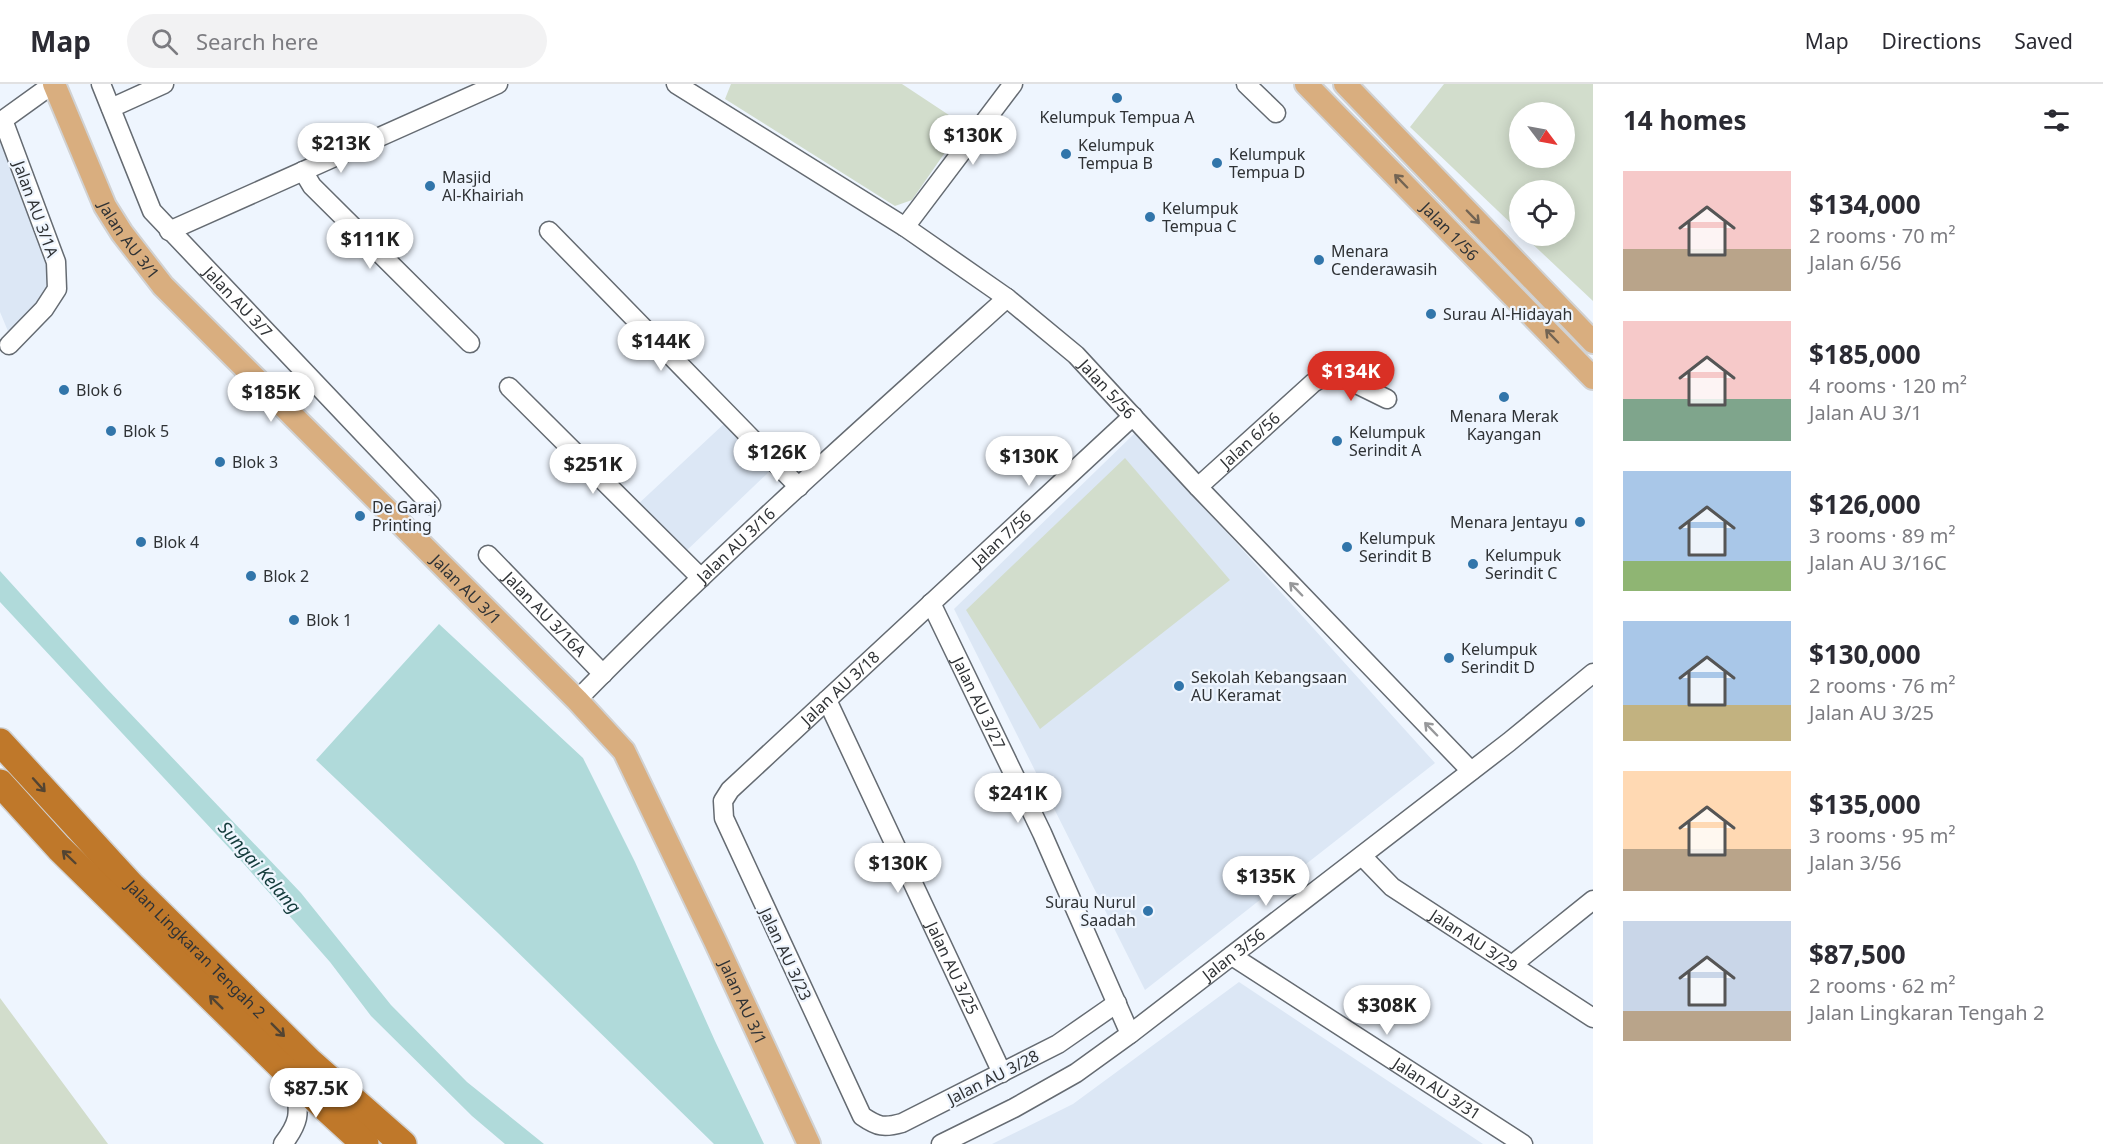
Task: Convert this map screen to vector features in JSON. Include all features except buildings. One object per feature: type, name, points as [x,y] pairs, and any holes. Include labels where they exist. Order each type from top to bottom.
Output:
[{"type":"highway","name":"Jalan Lingkaran Tengah 2","points":[[0,742],[131,885],[309,1060],[403,1144]]},
{"type":"highway","name":"Jalan Lingkaran Tengah 2","points":[[0,783],[59,848],[295,1080],[365,1144]]},
{"type":"main road","name":"Jalan AU 3/1","points":[[53,84],[105,206],[122,233],[164,286],[577,700],[624,751],[809,1144]]},
{"type":"main road","name":"Jalan 1/56","points":[[1306,84],[1593,378]]},
{"type":"main road","name":"Jalan 1/56","points":[[1345,84],[1593,342]]},
{"type":"street","name":"Jalan AU 3/1A","points":[[9,345],[44,309],[57,289],[56,262],[3,120],[53,84]]},
{"type":"street","name":"Jalan AU 3/7","points":[[100,84],[152,211],[431,505]]},
{"type":"street","points":[[111,108],[164,84]]},
{"type":"street","points":[[169,231],[498,84]]},
{"type":"street","name":"Jalan 5/56","points":[[676,84],[905,227],[1007,298],[1076,355],[1471,771]]},
{"type":"street","points":[[905,227],[1013,84]]},
{"type":"street","points":[[1246,84],[1276,113]]},
{"type":"street","points":[[303,171],[312,186],[470,344]]},
{"type":"street","points":[[549,231],[799,487]]},
{"type":"street","name":"Jalan AU 3/16","points":[[577,700],[701,578],[853,436],[1007,298]]},
{"type":"street","name":"Jalan 6/56","points":[[1203,491],[1320,391],[1332,372],[1387,399]]},
{"type":"street","points":[[510,387],[701,578]]},
{"type":"street","name":"Jalan 7/56","points":[[951,585],[1132,416]]},
{"type":"street","name":"Jalan AU 3/16A","points":[[488,555],[603,674]]},
{"type":"street","name":"Jalan AU 3/18","points":[[730,790],[951,585]]},
{"type":"street","name":"Jalan AU 3/27","points":[[931,603],[1042,833],[1130,1034]]},
{"type":"street","name":"Jalan 3/56","points":[[941,1144],[1014,1108],[1076,1073],[1362,856],[1593,674]]},
{"type":"street","name":"Jalan AU 3/25","points":[[827,700],[1002,1073]]},
{"type":"street","name":"Jalan AU 3/23","points":[[730,790],[723,801],[724,818],[862,1116]]},
{"type":"street","name":"Jalan AU 3/29","points":[[1362,856],[1392,887],[1593,1018]]},
{"type":"street","points":[[1512,965],[1593,900]]},
{"type":"street","name":"Jalan AU 3/31","points":[[1232,956],[1523,1144]]},
{"type":"street","name":"Jalan AU 3/28","points":[[862,1116],[872,1123],[887,1127],[902,1123],[1058,1044],[1117,1003]]},
{"type":"street","points":[[283,1144],[294,1129],[299,1116],[295,1080]]},
{"type":"shaded area","points":[[731,84],[902,84],[964,125],[912,200],[895,206],[725,99]]},
{"type":"shaded area","points":[[1444,84],[1593,84],[1593,301],[1535,246],[1575,246],[1575,180],[1509,180],[1509,221],[1410,127]]},
{"type":"shaded area","points":[[0,127],[51,265],[51,287],[10,336],[0,312]]},
{"type":"shaded area","points":[[726,422],[773,468],[684,553],[636,506]]},
{"type":"shaded area","name":"Sekolah Kebangsaan AU Keramat","points":[[1136,432],[1435,763],[1145,990],[954,609]]},
{"type":"shaded area","points":[[1125,458],[1230,580],[1040,729],[966,610]]},
{"type":"shaded area","points":[[1239,982],[1483,1144],[992,1144],[1073,1104]]},
{"type":"shaded area","points":[[0,998],[108,1144],[0,1144]]},
{"type":"water","name":"Sungai Kelang","points":[[0,571],[107,689],[301,893],[391,1005],[467,1082],[544,1144],[505,1144],[472,1116],[371,1016],[330,962],[244,864],[0,602]]},
{"type":"water","points":[[439,624],[583,758],[635,862],[764,1144],[714,1144],[498,933],[316,760]]},
{"type":"place","name":"Kelumpuk Tempua A","points":[[1117,98]]},
{"type":"place","name":"Kelumpuk Tempua B","points":[[1066,154]]},
{"type":"place","name":"Kelumpuk Tempua D","points":[[1217,163]]},
{"type":"place","name":"Masjid Al-Khairiah","points":[[430,186]]},
{"type":"place","name":"Kelumpuk Tempua C","points":[[1150,217]]},
{"type":"place","name":"Menara Cenderawasih","points":[[1319,260]]},
{"type":"place","name":"Surau Al-Hidayah","points":[[1431,314]]},
{"type":"place","name":"Blok 6","points":[[64,390]]},
{"type":"place","name":"Menara Merak Kayangan","points":[[1504,397]]},
{"type":"place","name":"Blok 5","points":[[111,431]]},
{"type":"place","name":"Kelumpuk Serindit A","points":[[1337,441]]},
{"type":"place","name":"Blok 3","points":[[220,462]]},
{"type":"place","name":"De Garaj Printing","points":[[360,516]]},
{"type":"place","name":"Menara Jentayu","points":[[1580,522]]},
{"type":"place","name":"Blok 4","points":[[141,542]]},
{"type":"place","name":"Kelumpuk Serindit B","points":[[1347,547]]},
{"type":"place","name":"Kelumpuk Serindit C","points":[[1473,564]]},
{"type":"place","name":"Blok 2","points":[[251,576]]},
{"type":"place","name":"Blok 1","points":[[294,620]]},
{"type":"place","name":"Kelumpuk Serindit D","points":[[1449,658]]},
{"type":"place","name":"Sekolah Kebangsaan AU Keramat","points":[[1179,686]]},
{"type":"place","name":"Surau Nurul Saadah","points":[[1148,911]]}]
